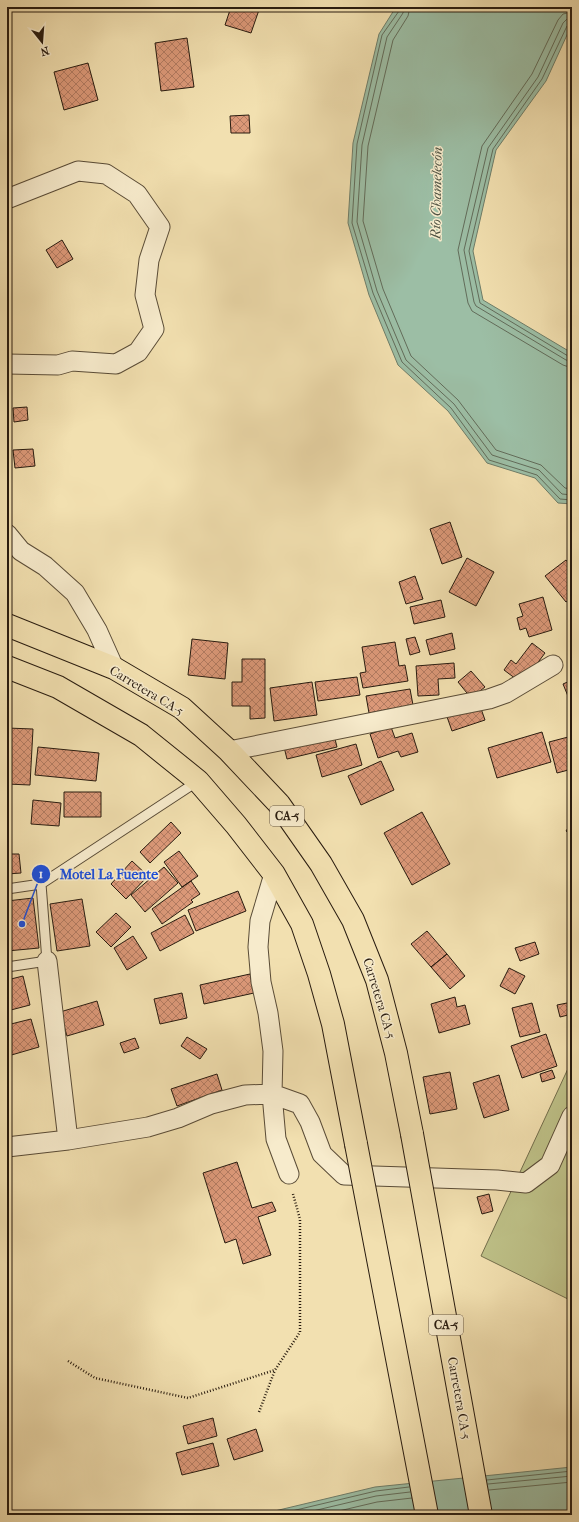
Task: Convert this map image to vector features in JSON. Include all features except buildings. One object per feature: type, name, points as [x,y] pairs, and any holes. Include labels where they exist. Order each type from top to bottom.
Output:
[{"type":"highway","name":"Carretera CA-5","points":[[7,625],[114,668],[182,708],[229,750],[279,804],[321,864],[353,920],[377,980],[396,1053],[482,1515]]},
{"type":"highway","points":[[7,666],[58,687],[141,735],[198,782],[236,825],[274,874],[302,924],[333,1024],[427,1515]]},
{"type":"street","points":[[7,199],[78,171],[106,174],[137,194],[160,227],[149,260],[144,295],[154,329],[138,352],[116,364],[72,361],[58,365],[7,364]]},
{"type":"street","points":[[7,534],[21,550],[45,566],[75,593],[98,630],[114,668]]},
{"type":"street","points":[[229,750],[489,699],[506,693],[553,665]]},
{"type":"street","points":[[274,874],[260,921],[258,947],[261,982],[268,1012],[273,1051],[272,1094],[276,1139],[289,1174]]},
{"type":"street","points":[[47,961],[68,1140]]},
{"type":"street","points":[[7,1147],[68,1140],[148,1127],[178,1118],[211,1104],[245,1095],[272,1094],[300,1104],[310,1122],[322,1154],[344,1175],[497,1180],[526,1183],[550,1165],[572,1116]]},
{"type":"lane","points":[[7,889],[42,884],[198,782]]},
{"type":"lane","points":[[7,967],[47,961],[42,884]]},
{"type":"path","points":[[259,1412],[275,1370],[300,1332],[300,1219],[289,1174]]},
{"type":"path","points":[[68,1361],[95,1378],[188,1398],[275,1370]]},
{"type":"shaded area","points":[[572,1060],[572,1301],[481,1256]]},
{"type":"water","name":"Río Chamelecón","points":[[396,7],[572,7],[572,24],[546,81],[496,150],[473,251],[483,300],[572,353],[572,504],[558,503],[535,478],[487,463],[448,411],[398,365],[369,295],[348,223],[353,143],[379,34]]},
{"type":"water","points":[[572,1467],[572,1515],[258,1515],[375,1487]]},
{"type":"place","name":"Motel La Fuente","points":[[22,924]]}]
